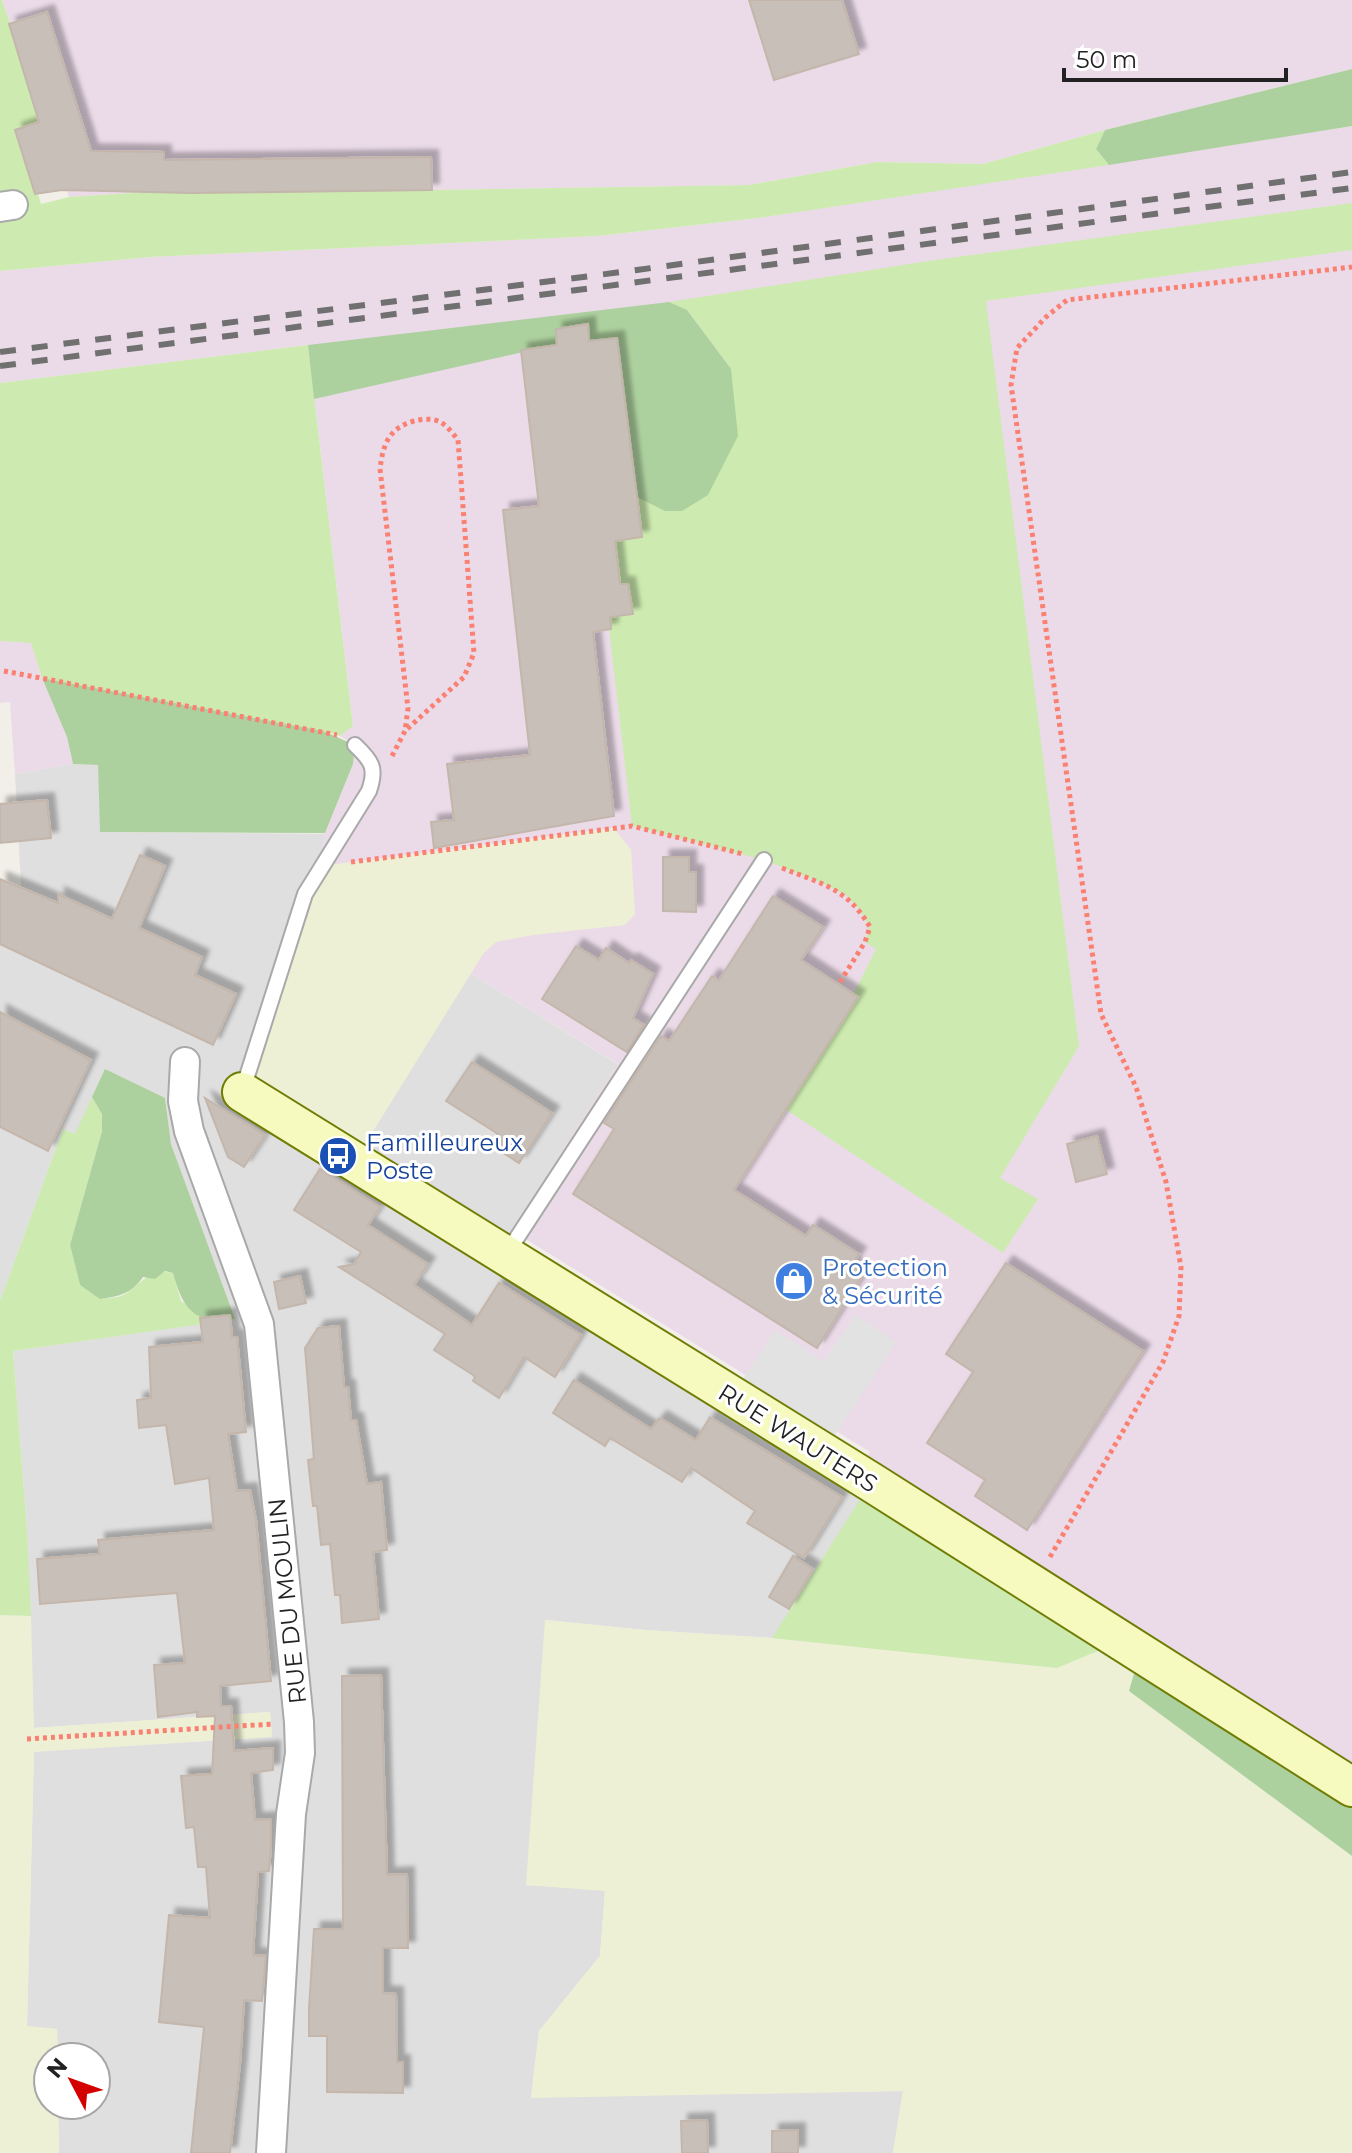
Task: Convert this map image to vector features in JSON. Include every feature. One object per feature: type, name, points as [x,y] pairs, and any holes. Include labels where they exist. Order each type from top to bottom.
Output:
[{"type":"street","name":"RUE DU MOULIN","points":[[185,1062],[183,1101],[189,1131],[259,1324],[299,1722],[300,1753],[289,1830],[271,2153]]},
{"type":"street","name":"RUE WAUTERS","points":[[242,1092],[1352,1787]]},
{"type":"lane","points":[[242,1092],[305,894],[369,791],[375,776],[373,761],[355,745]]},
{"type":"lane","points":[[504,1257],[764,860]]},
{"type":"path","points":[[1033,1585],[1163,1362],[1179,1316],[1181,1267],[1162,1169],[1136,1087],[1101,1014],[1011,385],[1017,348],[1067,300],[1352,267]]},
{"type":"path","points":[[369,791],[405,731],[408,708],[380,469],[383,448],[389,435],[402,424],[423,419],[439,421],[458,440],[474,653],[464,677],[405,731]]},
{"type":"path","points":[[4,671],[323,731],[355,745]]},
{"type":"path","points":[[322,866],[632,826],[764,860],[846,895],[870,927],[865,942],[840,982]]},
{"type":"path","points":[[27,1739],[299,1722]]},
{"type":"shaded area","points":[[2,0],[1352,0],[1352,69],[1105,130],[983,164],[877,162],[749,185],[163,191],[69,197],[53,142]]},
{"type":"shaded area","points":[[1352,126],[1352,1787],[856,1474],[870,1452],[511,1230],[618,1064],[470,973],[362,1147],[314,894],[325,833],[353,764],[355,745],[340,736],[353,725],[308,345],[0,383],[0,271],[150,257],[598,236],[758,218]]},
{"type":"shaded area","points":[[0,641],[31,642],[42,678],[67,737],[73,764],[15,774],[10,702],[0,703]]},
{"type":"shaded area","points":[[73,764],[98,765],[101,832],[342,834],[354,1161],[470,973],[627,1070],[505,1257],[823,1453],[1057,1668],[772,1638],[546,1620],[527,1885],[605,1890],[600,1956],[539,2031],[531,2097],[903,2091],[893,2153],[59,2153],[58,2121],[112,2121],[112,2041],[57,2041],[57,2029],[27,2027],[34,1751],[272,1737],[270,1712],[33,1728],[27,1530],[13,1351],[235,1319],[171,1144],[165,1098],[75,1134],[63,1129],[0,1301],[0,887],[21,885],[15,774]]},
{"type":"shaded area","points":[[856,1315],[896,1342],[823,1453],[732,1396],[775,1330],[823,1361]]},
{"type":"green space","points":[[0,0],[53,142],[25,150],[41,204],[69,197],[163,191],[749,185],[877,162],[983,164],[1105,130],[1096,149],[1109,165],[758,218],[598,236],[150,257],[0,271]]},
{"type":"green space","points":[[1352,69],[1352,126],[1109,165],[1096,149],[1105,130]]},
{"type":"green space","points":[[1352,203],[1352,250],[986,301],[1079,1046],[1000,1178],[1038,1199],[1003,1253],[782,1107],[855,991],[876,949],[865,942],[869,927],[860,910],[846,895],[764,860],[632,826],[599,542],[731,369],[688,311],[669,302],[928,261]]},
{"type":"green space","points":[[669,302],[687,310],[731,369],[738,436],[708,495],[682,511],[665,511],[635,496],[614,341],[519,353],[314,399],[308,345]]},
{"type":"green space","points":[[308,345],[353,726],[340,736],[42,678],[31,643],[0,641],[0,383]]},
{"type":"green space","points":[[42,678],[323,731],[355,745],[353,764],[325,833],[100,832],[98,765],[73,764],[67,737]]},
{"type":"green space","points":[[614,828],[631,850],[635,914],[625,925],[496,942],[483,954],[354,1162],[242,1092],[322,866]]},
{"type":"green space","points":[[105,1069],[165,1098],[171,1144],[235,1319],[209,1319],[192,1312],[181,1296],[173,1273],[165,1271],[155,1279],[143,1277],[129,1291],[107,1298],[100,1299],[80,1285],[70,1245],[102,1131],[102,1114],[92,1097]]},
{"type":"green space","points":[[92,1097],[102,1114],[102,1131],[70,1245],[80,1285],[101,1299],[113,1298],[156,1273],[173,1273],[181,1301],[217,1322],[13,1351],[31,1616],[0,1615],[0,1301],[63,1129],[75,1134]]},
{"type":"green space","points":[[871,1482],[1122,1641],[1057,1668],[772,1638]]},
{"type":"green space","points":[[0,1615],[31,1616],[34,1728],[270,1712],[272,1737],[34,1752],[27,2026],[57,2029],[57,2041],[32,2041],[32,2121],[58,2121],[59,2153],[0,2153]]},
{"type":"green space","points":[[545,1620],[772,1638],[1057,1668],[1122,1641],[1140,1653],[1130,1691],[1352,1856],[1352,2153],[893,2153],[903,2091],[531,2098],[539,2031],[600,1956],[605,1891],[526,1885]]},
{"type":"green space","points":[[1140,1653],[1352,1787],[1352,1856],[1129,1691]]},
{"type":"building","points":[[749,0],[842,0],[859,54],[774,80]]},
{"type":"building","points":[[47,12],[91,151],[164,152],[164,160],[431,157],[432,190],[191,193],[62,190],[35,194],[15,130],[39,122],[9,24]]},
{"type":"building","points":[[588,324],[589,341],[617,338],[642,537],[615,541],[620,584],[628,584],[633,614],[610,617],[611,629],[593,632],[614,816],[434,848],[431,822],[454,820],[447,764],[530,755],[503,510],[539,506],[521,350],[557,345],[556,329]]},
{"type":"building","points":[[47,800],[51,838],[0,843],[0,804]]},
{"type":"building","points":[[140,855],[165,866],[139,928],[202,957],[195,975],[236,994],[213,1045],[0,944],[0,879],[58,903],[58,894],[112,919]]},
{"type":"building","points":[[663,857],[689,857],[689,872],[696,872],[696,912],[663,911]]},
{"type":"building","points":[[773,896],[823,927],[801,960],[858,997],[734,1190],[806,1236],[813,1225],[859,1254],[852,1265],[864,1273],[817,1348],[573,1194],[614,1129],[604,1123],[661,1036],[669,1041],[712,976],[719,980]]},
{"type":"building","points":[[576,946],[599,960],[606,948],[653,974],[633,1018],[644,1025],[627,1052],[542,999]]},
{"type":"building","points":[[0,1012],[91,1060],[48,1151],[0,1127]]},
{"type":"building","points":[[472,1062],[552,1113],[519,1163],[491,1145],[498,1134],[446,1101]]},
{"type":"building","points":[[205,1098],[265,1135],[244,1167],[228,1157]]},
{"type":"building","points":[[1097,1136],[1107,1174],[1076,1182],[1067,1144]]},
{"type":"building","points":[[320,1169],[380,1207],[368,1225],[428,1264],[414,1285],[472,1325],[499,1283],[581,1335],[555,1377],[524,1357],[499,1398],[473,1381],[473,1375],[434,1350],[445,1334],[339,1267],[354,1264],[361,1252],[294,1210]]},
{"type":"building","points":[[1006,1263],[1143,1351],[1027,1530],[975,1496],[985,1480],[927,1443],[973,1372],[946,1354]]},
{"type":"building","points":[[300,1276],[306,1303],[279,1309],[274,1282]]},
{"type":"building","points":[[230,1315],[232,1337],[237,1337],[246,1432],[228,1434],[237,1491],[250,1490],[256,1520],[271,1681],[220,1686],[221,1706],[231,1706],[234,1751],[273,1748],[273,1770],[251,1773],[255,1820],[271,1819],[269,1871],[258,1872],[253,1955],[266,1956],[262,2001],[244,2000],[230,2153],[191,2153],[204,2027],[159,2022],[169,1915],[210,1918],[206,1867],[198,1867],[194,1827],[186,1828],[181,1776],[212,1774],[215,1716],[197,1717],[197,1712],[158,1717],[154,1665],[185,1663],[177,1593],[40,1604],[37,1559],[100,1554],[98,1540],[214,1530],[209,1478],[175,1484],[166,1425],[139,1428],[137,1400],[151,1398],[149,1347],[203,1342],[200,1318]]},
{"type":"building","points":[[339,1326],[344,1387],[348,1387],[351,1420],[356,1420],[367,1484],[381,1482],[387,1550],[373,1552],[379,1619],[342,1623],[340,1595],[335,1595],[330,1544],[321,1545],[317,1506],[313,1506],[308,1460],[314,1459],[305,1348],[318,1328]]},
{"type":"building","points":[[574,1380],[651,1429],[660,1418],[696,1440],[710,1417],[842,1497],[804,1558],[747,1523],[755,1511],[691,1468],[682,1482],[610,1438],[605,1446],[553,1413]]},
{"type":"building","points":[[793,1556],[813,1569],[789,1609],[769,1597]]},
{"type":"building","points":[[381,1675],[387,1875],[407,1874],[408,1948],[383,1948],[383,1993],[396,1994],[397,2062],[403,2062],[403,2093],[327,2092],[327,2036],[309,2036],[309,2009],[314,1929],[343,1929],[342,1676]]},
{"type":"building","points":[[707,2120],[708,2153],[682,2153],[681,2121]]},
{"type":"building","points":[[798,2130],[798,2153],[772,2153],[772,2131]]},
{"type":"railway","points":[[0,352],[637,270],[1352,172]]},
{"type":"railway","points":[[0,366],[1352,188]]},
{"type":"place","name":"Familleureux Poste","points":[[338,1156]]},
{"type":"place","name":"Protection & Sécurité","points":[[794,1281]]}]
